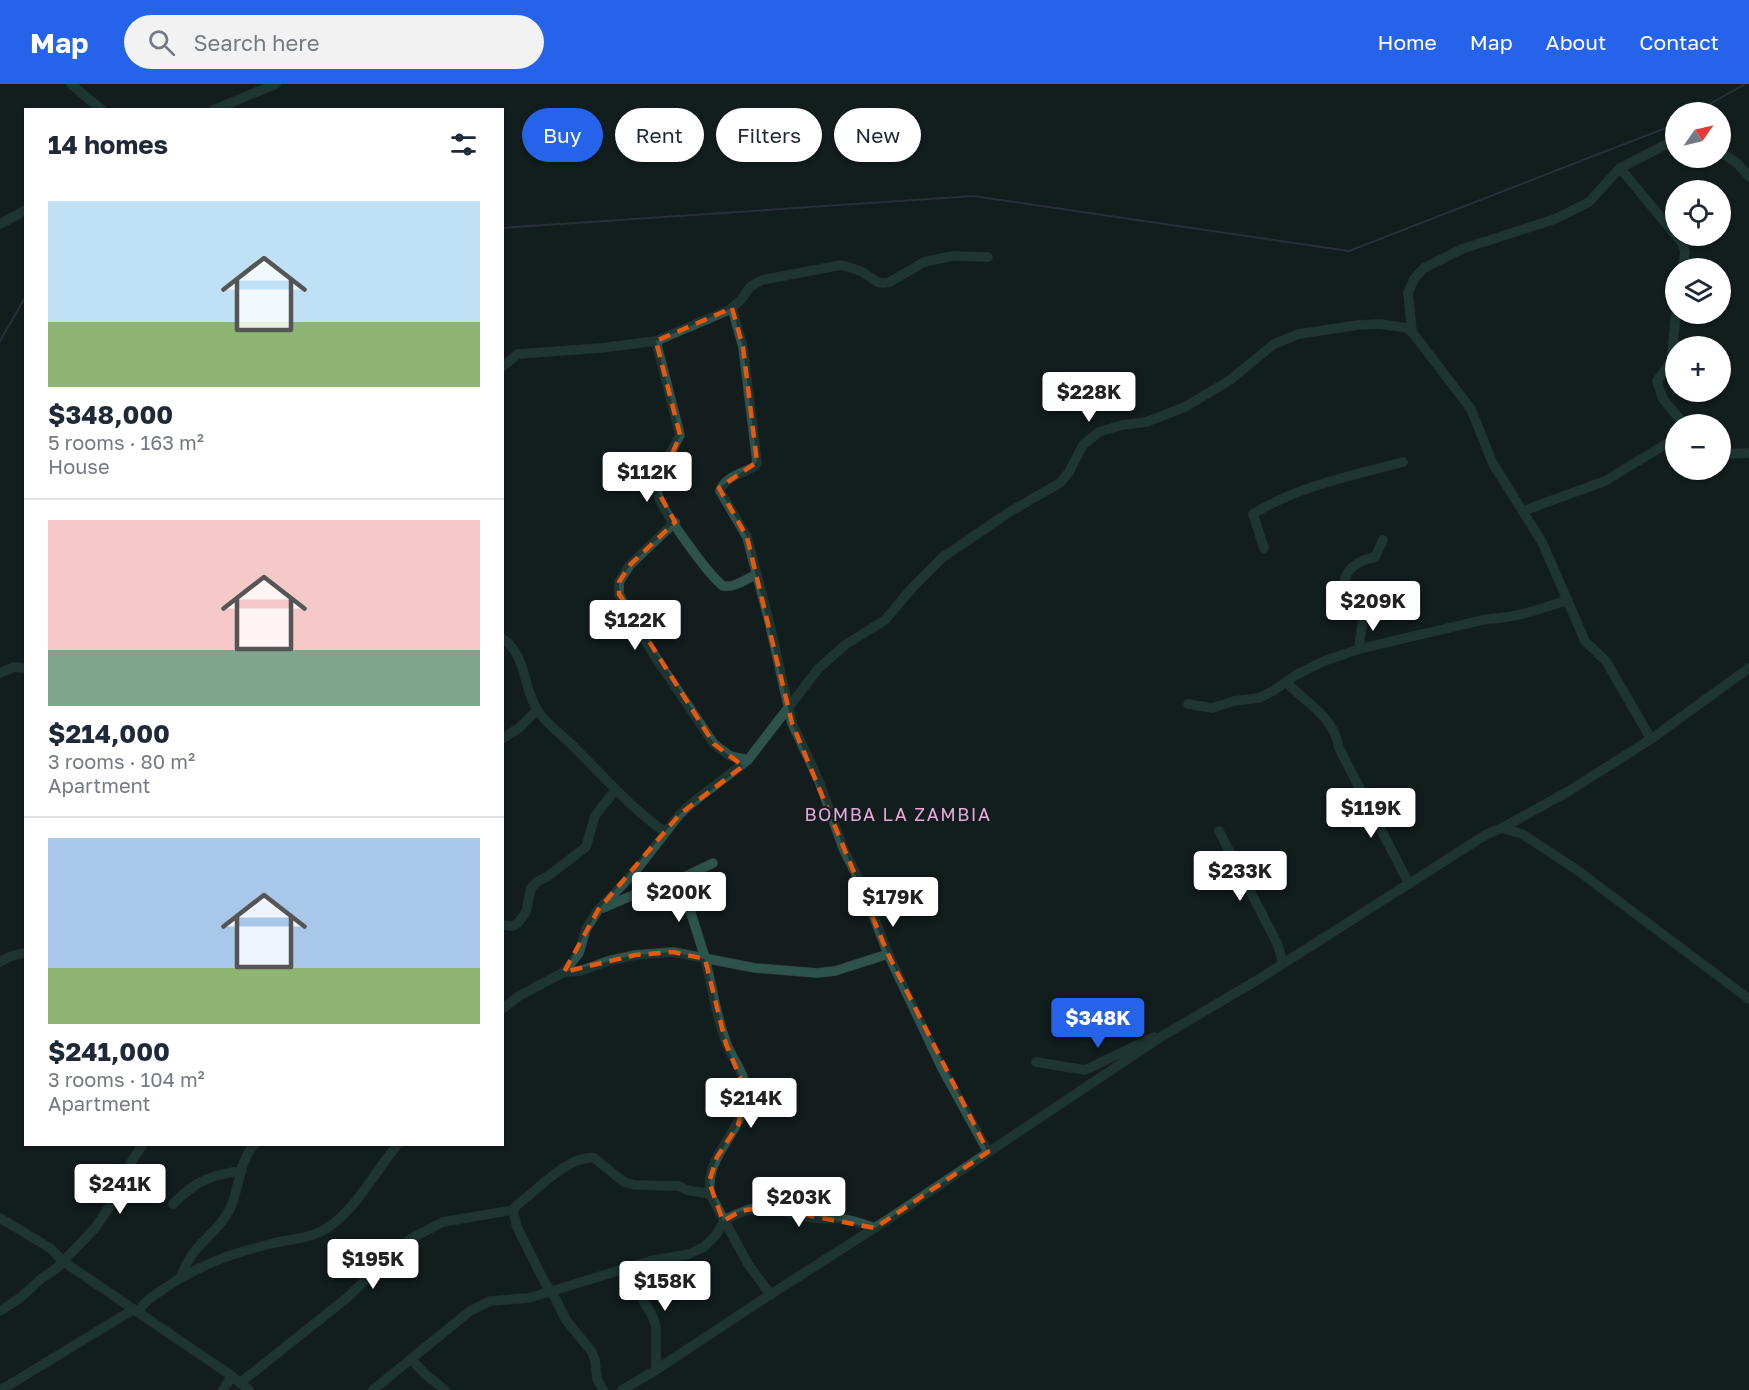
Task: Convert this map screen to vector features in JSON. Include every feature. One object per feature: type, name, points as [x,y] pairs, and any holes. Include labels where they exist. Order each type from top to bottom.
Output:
[{"type":"street","points":[[71,84],[100,108]]},
{"type":"street","points":[[218,108],[276,84]]},
{"type":"street","points":[[1412,332],[1408,293],[1414,279],[1424,268],[1462,249],[1555,219],[1589,202],[1620,168],[1665,145]]},
{"type":"street","points":[[1731,159],[1749,176]]},
{"type":"street","points":[[1620,168],[1682,243],[1685,251],[1684,258]]},
{"type":"street","points":[[0,224],[24,211]]},
{"type":"street","points":[[504,365],[518,354],[591,349],[656,341],[732,308],[750,287],[762,280],[841,265],[861,271],[877,282],[883,283],[890,282],[924,262],[952,256],[988,257]]},
{"type":"street","points":[[732,308],[743,347],[758,462],[755,466],[729,479],[722,485],[720,491],[747,537],[792,723],[819,781],[843,848],[862,886],[888,954],[942,1068],[988,1152]]},
{"type":"street","points":[[504,1007],[519,996],[564,972],[579,953],[586,929],[598,910],[634,873],[665,832],[692,803],[748,760],[818,669],[845,645],[885,620],[912,588],[943,557],[1065,478],[1083,445],[1098,432],[1122,425],[1146,422],[1185,406],[1230,380],[1274,344],[1299,334],[1380,324],[1407,328],[1412,332],[1471,409],[1493,464],[1542,542],[1585,641],[1606,661],[1651,739]]},
{"type":"street","points":[[1675,324],[1671,362],[1657,381],[1663,399],[1676,414]]},
{"type":"street","points":[[656,341],[680,435],[657,482],[661,501],[694,552],[723,586],[737,584],[757,573]]},
{"type":"street","points":[[1523,511],[1605,481],[1665,445]]},
{"type":"street","points":[[1731,454],[1749,453]]},
{"type":"street","points":[[1264,548],[1253,514],[1304,489],[1402,462]]},
{"type":"street","points":[[675,522],[630,566],[619,582],[619,594],[629,615],[658,661],[714,744],[730,756],[748,760]]},
{"type":"street","points":[[1359,649],[1363,622],[1348,602],[1345,580],[1352,566],[1375,557],[1383,540]]},
{"type":"street","points":[[1188,704],[1212,708],[1234,701],[1259,698],[1324,661],[1359,649],[1487,619],[1506,618],[1534,612],[1568,600]]},
{"type":"street","points":[[504,640],[516,652],[525,674],[530,696],[537,710],[615,790],[665,832]]},
{"type":"street","points":[[0,673],[14,667],[24,668]]},
{"type":"street","points":[[622,1390],[875,1228],[1164,1035],[1487,834],[1569,791],[1651,739],[1749,668]]},
{"type":"street","points":[[1286,682],[1301,698],[1309,700],[1337,736],[1339,748],[1409,884]]},
{"type":"street","points":[[504,738],[519,728],[537,710]]},
{"type":"street","points":[[504,925],[513,926],[524,918],[531,888],[586,847],[595,816],[615,790]]},
{"type":"street","points":[[1502,828],[1522,834],[1577,870],[1749,999]]},
{"type":"street","points":[[1218,831],[1277,943],[1283,963]]},
{"type":"street","points":[[598,910],[654,886],[680,879],[713,863]]},
{"type":"street","points":[[680,879],[705,958],[714,1003],[726,1044],[746,1091],[738,1125],[725,1143],[711,1172],[710,1194],[748,1264],[771,1295]]},
{"type":"street","points":[[564,972],[580,971],[635,955],[673,952],[755,968],[817,973],[835,971],[888,954]]},
{"type":"street","points":[[0,962],[24,953]]},
{"type":"street","points":[[1036,1062],[1085,1070],[1159,1035]]},
{"type":"street","points":[[0,1311],[64,1262],[95,1228],[122,1188],[130,1164],[142,1146]]},
{"type":"street","points":[[181,1277],[193,1253],[221,1224],[229,1210],[251,1146]]},
{"type":"street","points":[[1,1390],[136,1311],[181,1277],[212,1261],[297,1239],[325,1229],[337,1221],[352,1204],[396,1146]]},
{"type":"street","points":[[240,1383],[348,1297],[388,1257],[412,1238],[443,1222],[513,1210],[566,1166],[580,1158],[594,1158],[624,1182],[635,1185],[680,1186],[687,1190],[710,1194]]},
{"type":"street","points":[[173,1204],[210,1176],[242,1171]]},
{"type":"street","points":[[373,1390],[470,1311],[490,1301],[529,1298],[623,1268],[689,1254],[704,1247],[716,1235],[724,1222],[741,1210],[764,1207],[816,1218],[855,1221],[875,1228]]},
{"type":"street","points":[[513,1210],[517,1227],[528,1253],[566,1320],[592,1352],[597,1379],[603,1390]]},
{"type":"street","points":[[0,1218],[36,1239],[64,1262],[232,1376],[249,1390]]},
{"type":"street","points":[[623,1268],[652,1315],[656,1327],[656,1370]]},
{"type":"street","points":[[411,1359],[445,1390]]},
{"type":"street","points":[[223,1390],[232,1376]]},
{"type":"highlighted area","points":[[732,308],[743,347],[757,462],[719,488],[747,537],[792,723],[888,954],[988,1152],[875,1228],[764,1207],[741,1211],[723,1221],[709,1182],[717,1157],[738,1125],[746,1091],[726,1044],[705,959],[673,952],[635,955],[564,972],[598,910],[680,814],[743,766],[714,744],[619,594],[619,582],[630,565],[675,522],[657,490],[680,435],[656,341]]},
{"type":"waterway","points":[[1714,102],[1745,84]]},
{"type":"waterway","points":[[504,228],[973,196],[1349,251],[1665,128]]},
{"type":"waterway","points":[[0,341],[24,299]]},
{"type":"district","name":"BOMBA LA ZAMBIA","points":[[898,815]]}]
